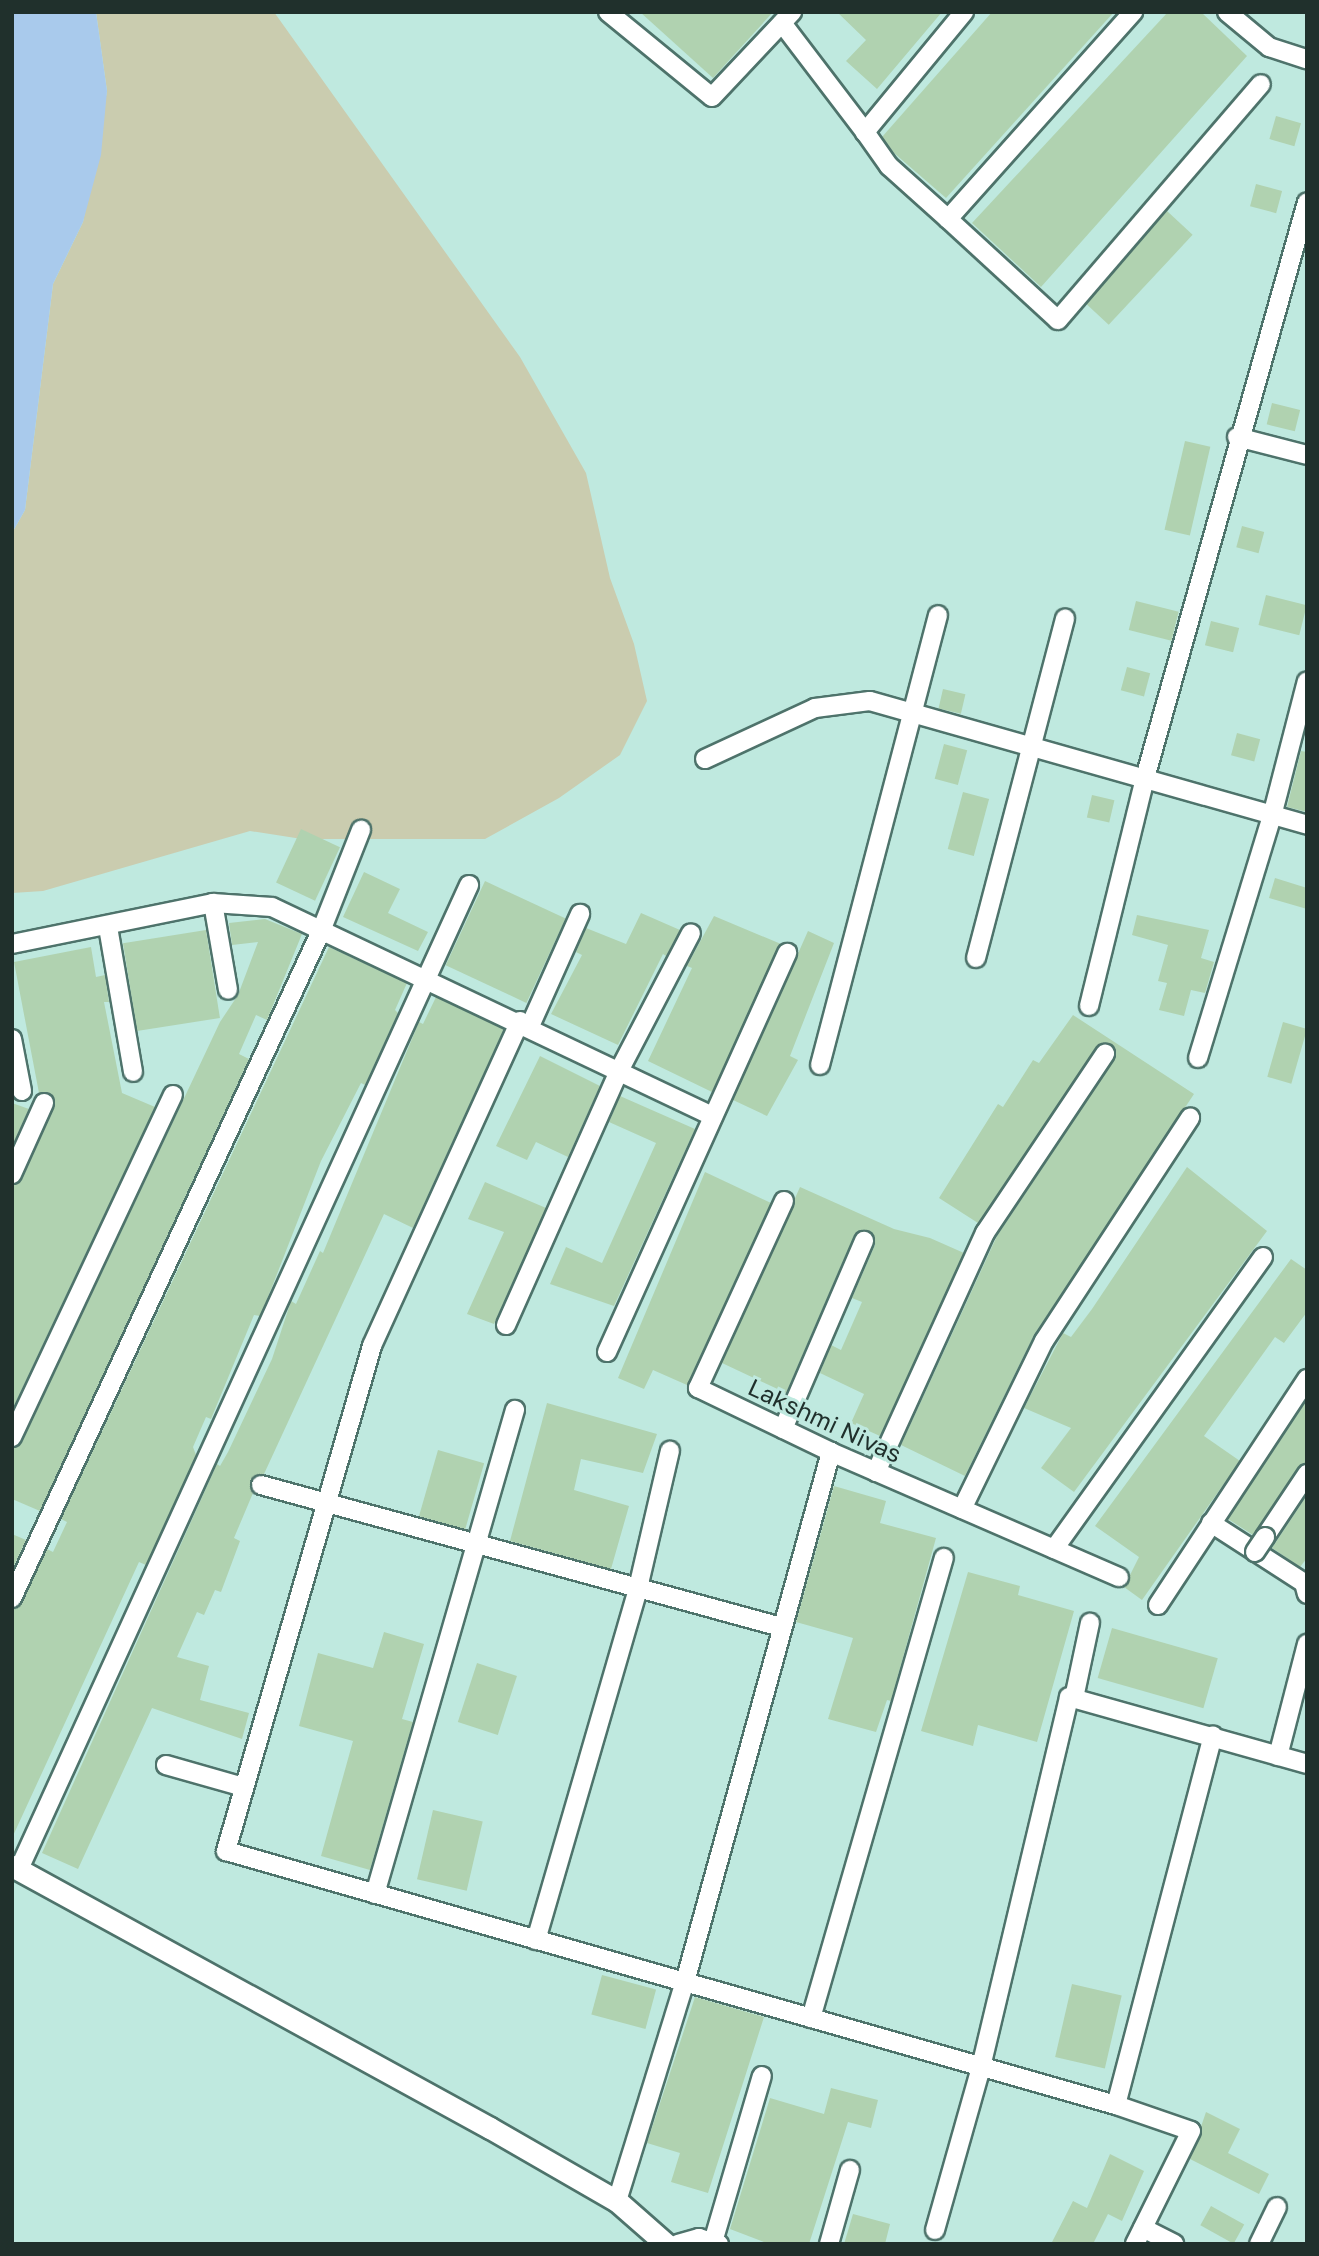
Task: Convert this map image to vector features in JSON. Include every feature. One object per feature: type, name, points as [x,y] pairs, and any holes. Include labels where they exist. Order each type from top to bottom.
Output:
[{"type":"street","points":[[865,132],[964,12]]},
{"type":"street","points":[[948,219],[1133,12]]},
{"type":"street","points":[[1227,12],[1269,47],[1307,59]]},
{"type":"street","points":[[615,14],[712,97],[787,18],[889,166],[1058,320],[1261,85]]},
{"type":"street","points":[[1089,1006],[1145,778],[1237,437],[1307,202]]},
{"type":"street","points":[[1237,437],[1307,455]]},
{"type":"street","points":[[820,1065],[938,615]]},
{"type":"street","points":[[976,958],[1065,618]]},
{"type":"street","points":[[1198,1058],[1272,816],[1307,681]]},
{"type":"street","points":[[705,759],[815,708],[870,701],[1307,825]]},
{"type":"street","points":[[12,1598],[321,930],[361,830]]},
{"type":"street","points":[[469,885],[429,979],[16,1867],[617,2201],[666,2244]]},
{"type":"street","points":[[213,903],[228,990]]},
{"type":"street","points":[[12,944],[108,927],[213,903],[272,907],[525,1023],[713,1116]]},
{"type":"street","points":[[580,914],[525,1023],[372,1346],[226,1851],[1116,2105],[1191,2131],[1139,2236],[1174,2244]]},
{"type":"street","points":[[108,927],[133,1072]]},
{"type":"street","points":[[506,1325],[620,1069],[691,933]]},
{"type":"street","points":[[607,1352],[787,953]]},
{"type":"street","points":[[12,1039],[22,1090]]},
{"type":"street","points":[[876,1472],[985,1233],[1105,1054]]},
{"type":"street","points":[[12,1437],[173,1095]]},
{"type":"street","points":[[12,1174],[44,1103]]},
{"type":"street","points":[[962,1509],[1044,1340],[1190,1118]]},
{"type":"street","name":"Lakshmi Nivas","points":[[784,1202],[698,1388],[831,1452],[1119,1577]]},
{"type":"street","points":[[783,1429],[864,1241]]},
{"type":"street","points":[[1054,1549],[1263,1258]]},
{"type":"street","points":[[1158,1605],[1307,1379]]},
{"type":"street","points":[[375,1894],[515,1410]]},
{"type":"street","points":[[536,1940],[638,1588],[670,1451]]},
{"type":"street","points":[[617,2201],[685,1982],[831,1452]]},
{"type":"street","points":[[1260,1545],[1307,1475]]},
{"type":"street","points":[[261,1485],[781,1627]]},
{"type":"street","points":[[1212,1523],[1304,1583],[1307,1594]]},
{"type":"street","points":[[811,2018],[944,1558]]},
{"type":"street","points":[[1074,1698],[1090,1623]]},
{"type":"street","points":[[1278,1756],[1307,1644]]},
{"type":"street","points":[[935,2230],[981,2067],[1069,1697],[1307,1764]]},
{"type":"street","points":[[1116,2105],[1213,1736]]},
{"type":"street","points":[[166,1765],[244,1787]]},
{"type":"street","points":[[678,2244],[699,2238],[716,2243],[762,2076]]},
{"type":"street","points":[[829,2244],[850,2170]]},
{"type":"street","points":[[1259,2244],[1278,2207]]},
{"type":"green space","points":[[96,12],[274,12],[520,357],[586,473],[610,578],[634,644],[647,701],[620,755],[559,798],[485,839],[302,839],[250,831],[43,891],[12,893],[12,533],[25,510],[53,284],[83,222],[107,91]]},
{"type":"water","points":[[12,12],[96,12],[107,91],[101,155],[83,222],[53,284],[25,510],[12,533]]},
{"type":"building","points":[[640,12],[773,12],[713,78]]},
{"type":"building","points":[[837,12],[942,12],[877,89],[846,61],[866,40]]},
{"type":"building","points":[[992,12],[1114,12],[946,198],[894,153],[882,137]]},
{"type":"building","points":[[1168,12],[1201,12],[1247,56],[1041,287],[972,223]]},
{"type":"building","points":[[1276,116],[1301,123],[1294,146],[1269,139]]},
{"type":"building","points":[[1256,184],[1282,191],[1276,213],[1250,206]]},
{"type":"building","points":[[1167,211],[1193,235],[1109,325],[1083,301]]},
{"type":"building","points":[[1272,403],[1300,410],[1295,431],[1267,424]]},
{"type":"building","points":[[1185,441],[1210,447],[1190,536],[1165,530]]},
{"type":"building","points":[[1242,526],[1264,532],[1259,553],[1236,547]]},
{"type":"building","points":[[1266,595],[1307,605],[1299,635],[1259,625]]},
{"type":"building","points":[[1136,601],[1179,612],[1171,641],[1129,630]]},
{"type":"building","points":[[1211,621],[1239,628],[1233,652],[1205,645]]},
{"type":"building","points":[[1127,667],[1150,673],[1144,696],[1121,690]]},
{"type":"building","points":[[943,689],[965,694],[961,714],[939,708]]},
{"type":"building","points":[[1237,733],[1260,739],[1254,761],[1231,755]]},
{"type":"building","points":[[944,744],[967,750],[958,785],[935,779]]},
{"type":"building","points":[[1301,751],[1307,752],[1307,812],[1287,807]]},
{"type":"building","points":[[963,792],[989,799],[974,856],[948,849]]},
{"type":"building","points":[[1092,795],[1114,800],[1109,823],[1087,817]]},
{"type":"building","points":[[301,829],[340,847],[315,901],[276,882]]},
{"type":"building","points":[[364,872],[400,889],[388,913],[428,932],[418,951],[343,917]]},
{"type":"building","points":[[1275,878],[1307,888],[1307,909],[1269,898]]},
{"type":"building","points":[[485,881],[566,919],[526,1003],[446,965]]},
{"type":"building","points":[[641,913],[680,930],[666,956],[663,954],[618,1045],[551,1014],[582,955],[576,952],[586,928],[626,944]]},
{"type":"building","points":[[1137,915],[1209,930],[1201,958],[1214,962],[1205,993],[1191,990],[1184,1016],[1159,1010],[1167,983],[1158,981],[1168,945],[1132,935]]},
{"type":"building","points":[[714,916],[781,944],[712,1092],[648,1061],[692,968],[687,966]]},
{"type":"building","points":[[265,919],[302,934],[267,1020],[256,1015],[239,1054],[249,1059],[40,1511],[12,1499],[12,1448],[22,1442],[220,1022],[238,995],[258,942],[232,945],[229,923]]},
{"type":"building","points":[[206,930],[220,1018],[137,1031],[123,943]]},
{"type":"building","points":[[808,931],[834,943],[790,1056],[798,1060],[767,1116],[733,1100]]},
{"type":"building","points":[[91,947],[96,977],[105,975],[109,1002],[104,1002],[122,1093],[155,1107],[12,1410],[12,1185],[22,1179],[55,1103],[49,1093],[39,1093],[14,962]]},
{"type":"building","points":[[329,947],[407,983],[395,1010],[398,1013],[365,1085],[361,1083],[321,1161],[260,1316],[254,1315],[211,1419],[206,1417],[193,1447],[196,1455],[146,1565],[139,1562],[12,1838],[12,1609],[22,1603],[47,1549],[53,1552],[67,1522],[61,1519]]},
{"type":"building","points":[[436,997],[504,1029],[413,1228],[384,1214],[264,1474],[250,1481],[253,1493],[234,1538],[240,1541],[221,1592],[215,1590],[204,1615],[197,1612],[177,1657],[209,1666],[200,1700],[249,1713],[242,1739],[152,1708],[78,1869],[42,1853],[217,1464],[220,1466],[228,1452],[272,1359],[291,1301],[296,1304],[320,1251],[323,1253],[419,1022],[423,1024]]},
{"type":"building","points":[[1073,1015],[1194,1094],[1034,1335],[965,1476],[901,1445],[997,1236],[1114,1060],[1115,1048],[1105,1043],[1096,1048],[978,1223],[939,1198],[998,1104],[1003,1107],[1033,1060],[1039,1063]]},
{"type":"building","points":[[1283,1022],[1307,1029],[1291,1084],[1267,1077]]},
{"type":"building","points":[[540,1056],[600,1086],[568,1157],[536,1142],[527,1160],[496,1146]]},
{"type":"building","points":[[620,1096],[695,1129],[614,1306],[550,1284],[566,1247],[602,1263],[656,1143],[609,1122]]},
{"type":"building","points":[[12,1103],[29,1109],[12,1146]]},
{"type":"building","points":[[1187,1167],[1267,1231],[1074,1492],[1041,1468],[1071,1428],[1024,1408],[1063,1333],[1071,1337],[1092,1309]]},
{"type":"building","points":[[705,1172],[771,1203],[687,1385],[653,1370],[644,1389],[618,1378]]},
{"type":"building","points":[[485,1182],[546,1208],[494,1324],[467,1314],[504,1232],[468,1219]]},
{"type":"building","points":[[800,1187],[894,1229],[930,1238],[964,1253],[880,1436],[851,1423],[864,1394],[820,1373],[831,1345],[841,1350],[862,1302],[852,1298],[875,1245],[869,1231],[854,1236],[786,1393],[722,1363]]},
{"type":"building","points":[[1291,1259],[1307,1270],[1307,1312],[1284,1343],[1275,1337],[1204,1436],[1240,1461],[1142,1600],[1124,1587],[1139,1557],[1095,1526]]},
{"type":"building","points":[[1307,1400],[1307,1463],[1298,1468],[1253,1535],[1228,1519]]},
{"type":"building","points":[[547,1403],[657,1434],[643,1473],[581,1459],[574,1490],[629,1506],[611,1569],[510,1541]]},
{"type":"building","points":[[438,1450],[484,1463],[465,1530],[419,1516]]},
{"type":"building","points":[[834,1486],[886,1501],[880,1523],[936,1538],[891,1701],[887,1700],[876,1732],[828,1719],[853,1638],[796,1622]]},
{"type":"building","points":[[1307,1495],[1307,1558],[1300,1567],[1272,1548]]},
{"type":"building","points":[[12,1534],[26,1540],[12,1570]]},
{"type":"building","points":[[968,1572],[1020,1586],[1018,1595],[1074,1611],[1037,1742],[978,1725],[973,1746],[921,1731]]},
{"type":"building","points":[[1112,1628],[1218,1658],[1203,1708],[1098,1678]]},
{"type":"building","points":[[384,1632],[424,1644],[402,1719],[413,1722],[370,1870],[321,1856],[353,1741],[299,1726],[318,1653],[373,1668]]},
{"type":"building","points":[[477,1663],[517,1676],[498,1735],[458,1722]]},
{"type":"building","points":[[433,1810],[483,1821],[467,1891],[417,1879]]},
{"type":"building","points":[[602,1975],[656,1989],[645,2029],[591,2015]]},
{"type":"building","points":[[1072,1984],[1122,1995],[1105,2069],[1055,2057]]},
{"type":"building","points":[[695,1997],[764,2017],[708,2193],[671,2182],[680,2153],[647,2143]]},
{"type":"building","points":[[831,2088],[878,2100],[871,2128],[848,2122],[809,2244],[769,2244],[730,2229],[770,2098],[824,2114]]},
{"type":"building","points":[[1206,2112],[1240,2129],[1228,2153],[1269,2174],[1259,2194],[1190,2159]]},
{"type":"building","points":[[1110,2154],[1144,2171],[1122,2221],[1108,2214],[1093,2244],[1051,2244],[1073,2201],[1087,2208]]},
{"type":"building","points":[[1211,2206],[1244,2224],[1234,2244],[1200,2225]]},
{"type":"building","points":[[853,2214],[890,2224],[885,2244],[844,2244]]}]
